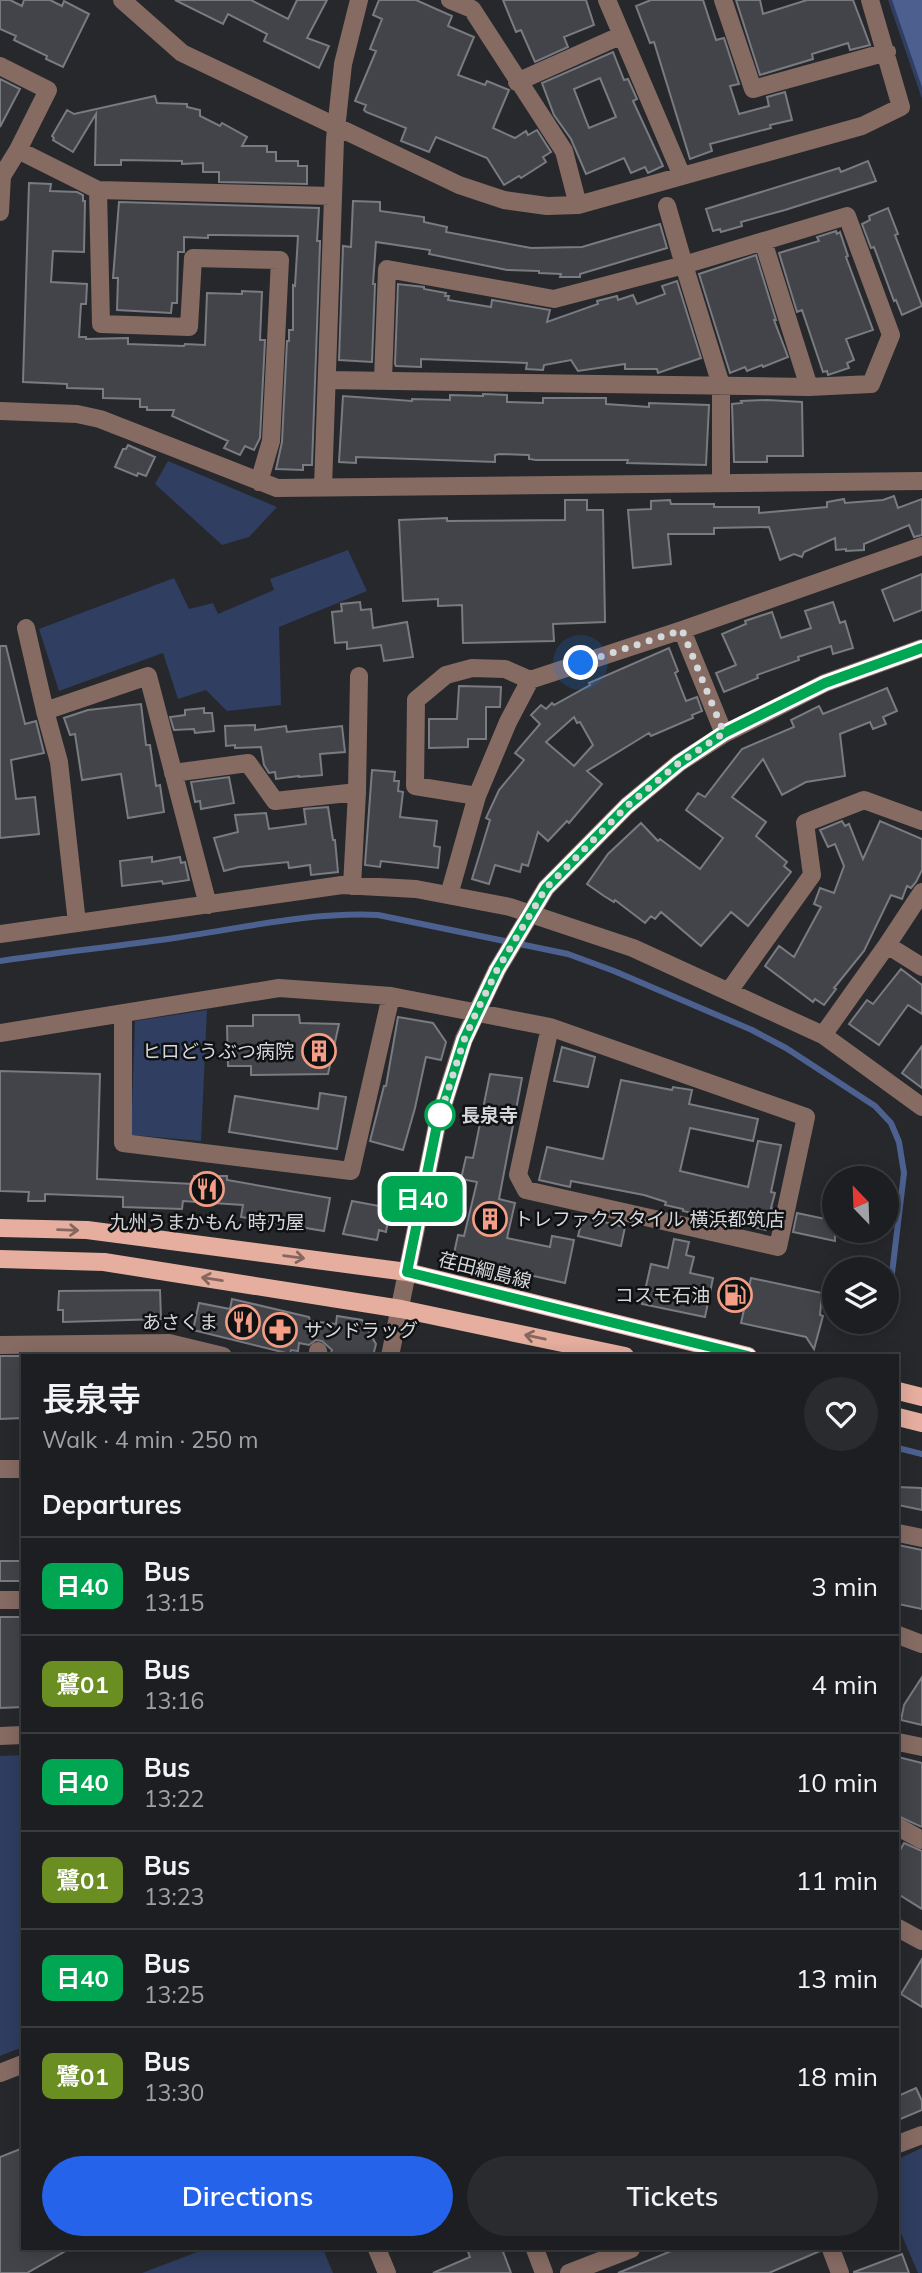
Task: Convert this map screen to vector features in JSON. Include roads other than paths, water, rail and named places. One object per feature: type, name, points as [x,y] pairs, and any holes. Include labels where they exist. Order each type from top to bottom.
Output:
[{"type":"main road","name":"荏田綱島線","points":[[0,1228],[87,1230],[407,1272],[740,1354]]},
{"type":"main road","points":[[0,1259],[104,1262],[401,1309],[615,1354]]},
{"type":"main road","points":[[899,1391],[922,1397]]},
{"type":"main road","points":[[899,1417],[922,1423]]},
{"type":"street","points":[[122,0],[181,53],[336,132],[459,185],[504,200],[547,206],[578,205],[862,126],[901,107],[870,0]]},
{"type":"street","points":[[323,487],[336,132],[343,64],[359,0]]},
{"type":"street","points":[[450,0],[473,4],[517,82],[564,151],[578,205]]},
{"type":"street","points":[[607,0],[682,176]]},
{"type":"street","points":[[723,0],[752,89],[887,52]]},
{"type":"street","points":[[517,82],[622,35]]},
{"type":"street","points":[[0,66],[48,90],[2,176],[0,212]]},
{"type":"street","points":[[18,150],[98,190],[333,189]]},
{"type":"street","points":[[98,190],[101,324],[190,327],[193,258],[280,260],[271,441],[259,482]]},
{"type":"street","points":[[667,206],[721,385],[721,482]]},
{"type":"street","points":[[327,380],[809,387],[871,384],[891,335],[847,216],[684,265],[554,299],[387,269],[383,380]]},
{"type":"street","points":[[763,240],[809,387]]},
{"type":"street","points":[[0,411],[77,414],[100,419],[277,488],[922,481]]},
{"type":"street","points":[[477,796],[415,786],[416,700],[446,676],[472,668],[505,669],[530,680],[922,546]]},
{"type":"street","points":[[26,628],[59,762],[77,923]]},
{"type":"street","points":[[682,630],[724,733]]},
{"type":"street","points":[[390,1354],[437,1125],[464,1040],[497,970],[546,888],[627,806],[679,763],[724,733],[825,683],[922,648]]},
{"type":"street","points":[[45,711],[148,676],[208,905]]},
{"type":"street","points":[[352,886],[359,676]]},
{"type":"street","points":[[449,895],[477,796],[508,722],[530,680]]},
{"type":"street","points":[[173,773],[248,762],[275,802],[357,792]]},
{"type":"street","points":[[729,991],[812,875],[805,823],[864,800],[922,821]]},
{"type":"street","points":[[0,933],[352,886],[416,888],[510,907],[633,948],[823,1035],[921,1106]]},
{"type":"street","points":[[823,1035],[922,892]]},
{"type":"street","points":[[887,945],[922,967]]},
{"type":"street","points":[[0,1033],[279,988],[391,996],[550,1027],[806,1117],[778,1247],[526,1190],[518,1175],[550,1027]]},
{"type":"street","points":[[123,1013],[123,1143],[351,1171],[391,996]]},
{"type":"street","points":[[0,1345],[27,1338],[78,1350],[169,1343],[215,1354]]},
{"type":"street","points":[[0,1469],[21,1469]]},
{"type":"street","points":[[899,1533],[922,1538]]},
{"type":"street","points":[[0,1601],[21,1600]]},
{"type":"street","points":[[899,1635],[922,1644]]},
{"type":"street","points":[[0,1736],[21,1735]]},
{"type":"street","points":[[899,1742],[922,1746]]},
{"type":"street","points":[[899,1828],[922,1840]]},
{"type":"street","points":[[899,1929],[922,1941]]},
{"type":"street","points":[[0,2074],[21,2065]]},
{"type":"street","points":[[899,2144],[922,2135]]},
{"type":"street","points":[[377,2250],[387,2273]]},
{"type":"street","points":[[535,2250],[544,2273]]},
{"type":"street","points":[[569,2273],[628,2250]]},
{"type":"street","points":[[831,2250],[833,2271]]},
{"type":"waterway","points":[[0,961],[304,918],[353,915],[378,915],[568,954],[752,1030],[786,1048],[875,1106],[891,1123],[899,1142],[904,1173],[894,1257]]},
{"type":"waterway","points":[[899,1448],[922,1454]]},
{"type":"place","name":"ヒロどうぶつ病院","points":[[319,1051]]},
{"type":"place","name":"長泉寺","points":[[440,1115]]},
{"type":"place","name":"九州うまかもん 時乃屋","points":[[207,1189]]},
{"type":"place","name":"トレファクスタイル 横浜都筑店","points":[[490,1219]]},
{"type":"place","name":"コスモ石油","points":[[735,1295]]},
{"type":"place","name":"あさくま","points":[[243,1322]]},
{"type":"place","name":"サンドラッグ","points":[[280,1330]]}]
